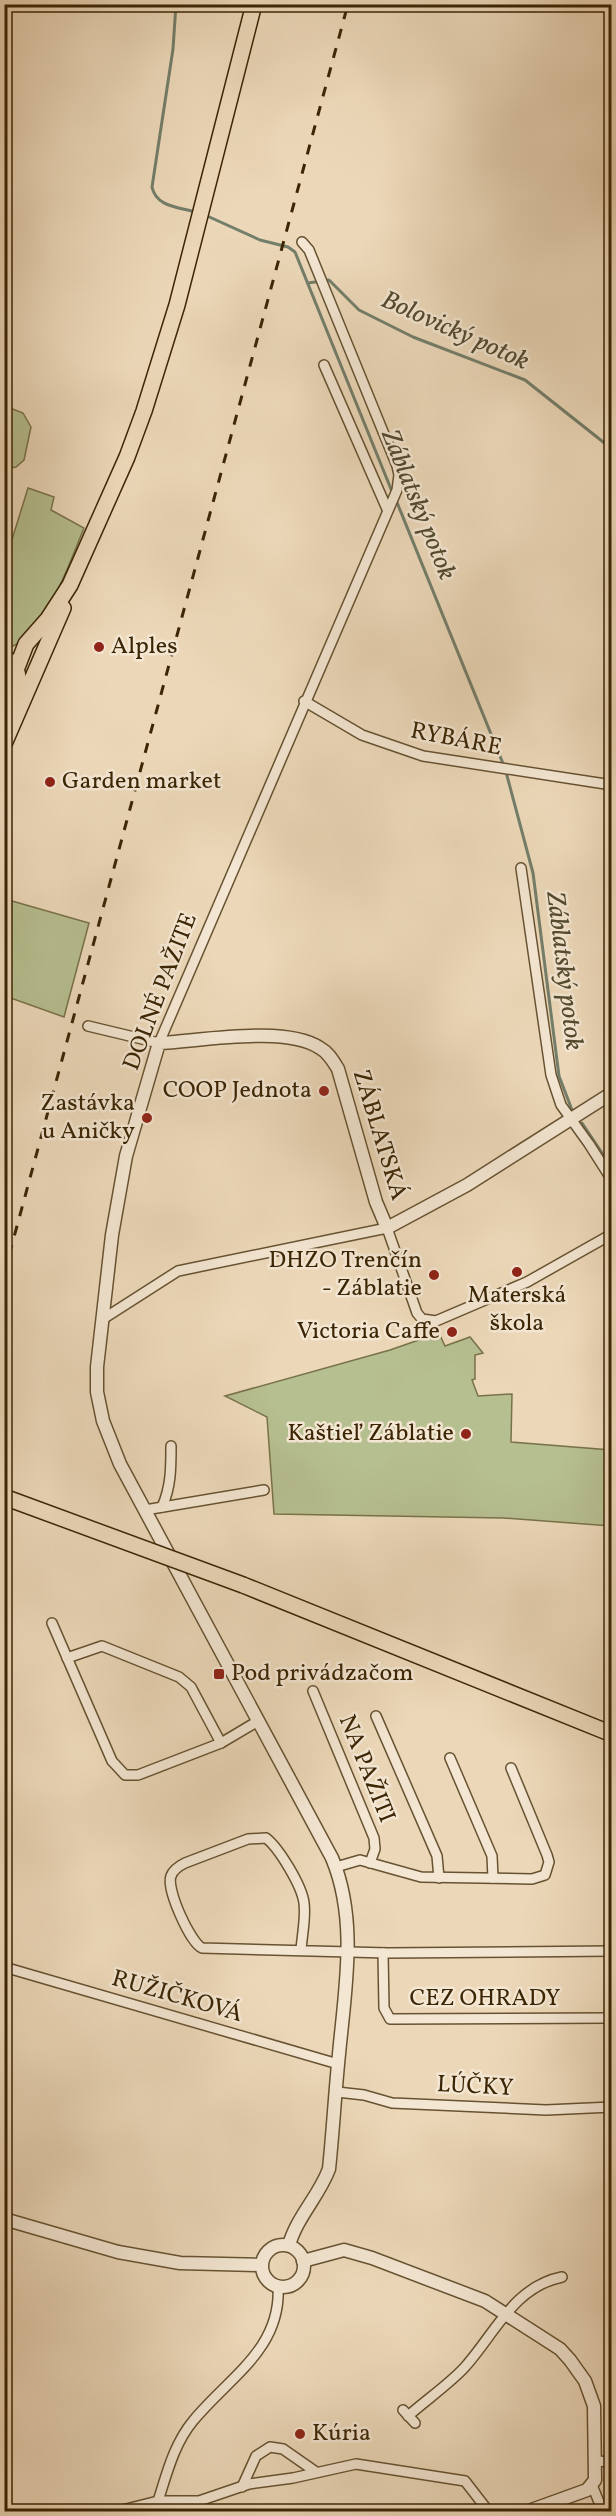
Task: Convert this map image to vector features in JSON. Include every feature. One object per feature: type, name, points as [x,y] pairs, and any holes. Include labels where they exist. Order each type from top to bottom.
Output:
[{"type":"main road","points":[[4,744],[58,622],[70,585],[127,458],[144,411],[166,342],[254,4]]},
{"type":"main road","points":[[16,670],[4,656],[26,644],[48,620],[70,585]]},
{"type":"main road","points":[[4,704],[14,696],[18,688],[16,670],[26,644]]},
{"type":"main road","points":[[4,1497],[243,1585],[612,1734]]},
{"type":"street","name":"DOLNÉ PAŽITE","points":[[289,2245],[293,2230],[323,2186],[329,2169],[337,2092],[347,1909],[336,1867],[113,1450],[103,1421],[96,1380],[112,1235],[126,1156],[159,1043],[397,490],[399,475],[397,466],[319,281],[309,250],[302,242]]},
{"type":"street","points":[[324,364],[389,506]]},
{"type":"street","name":"RYBÁRE","points":[[304,702],[362,735],[423,756],[612,785]]},
{"type":"street","points":[[521,868],[551,1075],[561,1105],[590,1144],[612,1180]]},
{"type":"street","name":"ZÁBLATSKÁ","points":[[88,1026],[159,1043],[286,1036],[320,1048],[330,1056],[338,1069],[376,1202],[387,1228],[467,1185],[612,1093]]},
{"type":"street","points":[[103,1319],[178,1271],[387,1228],[417,1313],[428,1322],[436,1321],[527,1282],[612,1234]]},
{"type":"street","points":[[162,1507],[168,1493],[171,1446]]},
{"type":"street","points":[[145,1510],[264,1490]]},
{"type":"street","points":[[52,1623],[112,1761],[125,1775],[138,1775],[221,1743],[258,1721]]},
{"type":"street","points":[[67,1658],[102,1646],[179,1677],[191,1687],[221,1743]]},
{"type":"street","name":"NA PAŽITI","points":[[313,1691],[374,1838],[375,1850],[370,1863]]},
{"type":"street","name":"NA PAŽITI","points":[[376,1716],[437,1856],[439,1878]]},
{"type":"street","points":[[450,1758],[492,1856],[493,1878]]},
{"type":"street","name":"NA PAŽITI","points":[[336,1867],[356,1861],[414,1876],[540,1878],[548,1870],[547,1855],[511,1768]]},
{"type":"street","points":[[266,1838],[278,1849],[303,1896],[305,1905],[301,1950],[209,1948],[197,1945],[190,1935],[170,1888],[171,1876],[185,1863],[248,1839],[266,1838]]},
{"type":"street","name":"CEZ OHRADY","points":[[301,1950],[383,1953],[612,1951]]},
{"type":"street","name":"CEZ OHRADY","points":[[383,1953],[384,2008],[390,2019],[612,2018]]},
{"type":"street","name":"RUŽIČKOVÁ","points":[[4,1967],[338,2064]]},
{"type":"street","name":"LÚČKY","points":[[337,2092],[402,2104],[546,2110],[612,2107]]},
{"type":"street","points":[[4,2219],[118,2252],[180,2263],[261,2265]]},
{"type":"street","points":[[289,2245],[300,2253],[303,2261],[303,2273],[296,2283],[278,2286],[267,2281],[261,2265],[270,2248],[289,2245]]},
{"type":"street","points":[[303,2261],[344,2250],[372,2258],[485,2301],[560,2349],[585,2381],[594,2406],[596,2461],[592,2485],[603,2511]]},
{"type":"street","points":[[409,2416],[462,2370],[522,2295],[550,2280],[562,2277]]},
{"type":"street","points":[[158,2501],[176,2449],[192,2422],[259,2351],[274,2327],[279,2304],[278,2286]]},
{"type":"street","points":[[242,2487],[256,2456],[270,2447],[283,2449],[316,2472]]},
{"type":"street","points":[[596,2461],[612,2462]]},
{"type":"street","points":[[114,2511],[158,2501],[199,2501],[242,2487],[356,2464],[465,2481],[489,2511]]},
{"type":"street","points":[[525,2511],[580,2493],[592,2485]]},
{"type":"green space","points":[[5,406],[23,413],[31,427],[24,460],[16,467],[5,469]]},
{"type":"green space","points":[[28,488],[54,497],[51,510],[84,528],[63,579],[44,615],[20,642],[5,650],[5,562]]},
{"type":"green space","points":[[5,899],[89,923],[64,1017],[5,996]]},
{"type":"green space","points":[[439,1333],[445,1346],[470,1337],[483,1353],[475,1355],[475,1379],[472,1380],[478,1396],[512,1394],[511,1442],[611,1450],[611,1526],[503,1518],[274,1514],[267,1417],[225,1396],[390,1350]]},
{"type":"waterway","name":"Záblatský potok","points":[[176,4],[173,49],[152,187],[154,194],[163,202],[195,212]]},
{"type":"waterway","name":"Záblatský potok","points":[[205,215],[260,240],[288,247],[295,252],[393,494]]},
{"type":"waterway","name":"Bolovický potok","points":[[308,283],[329,280],[359,310],[413,337],[525,380],[612,449]]},
{"type":"waterway","name":"Záblatský potok","points":[[396,500],[504,766]]},
{"type":"waterway","name":"Záblatský potok","points":[[506,772],[533,873],[559,1076],[572,1110]]},
{"type":"waterway","name":"Záblatský potok","points":[[582,1123],[612,1168]]},
{"type":"railway","points":[[4,1274],[348,4]]},
{"type":"place","name":"Alples","points":[[99,647]]},
{"type":"place","name":"Garden market","points":[[50,782]]},
{"type":"place","name":"COOP Jednota","points":[[324,1091]]},
{"type":"place","name":"Zastávka u Aničky","points":[[147,1118]]},
{"type":"place","name":"Materská škola","points":[[517,1272]]},
{"type":"place","name":"DHZO Trenčín - Záblatie","points":[[434,1275]]},
{"type":"place","name":"Victoria Caffe","points":[[452,1332]]},
{"type":"place","name":"Kaštieľ Záblatie","points":[[466,1434]]},
{"type":"place","name":"Pod privádzačom","points":[[219,1674]]},
{"type":"place","name":"Kúria","points":[[300,2434]]}]
